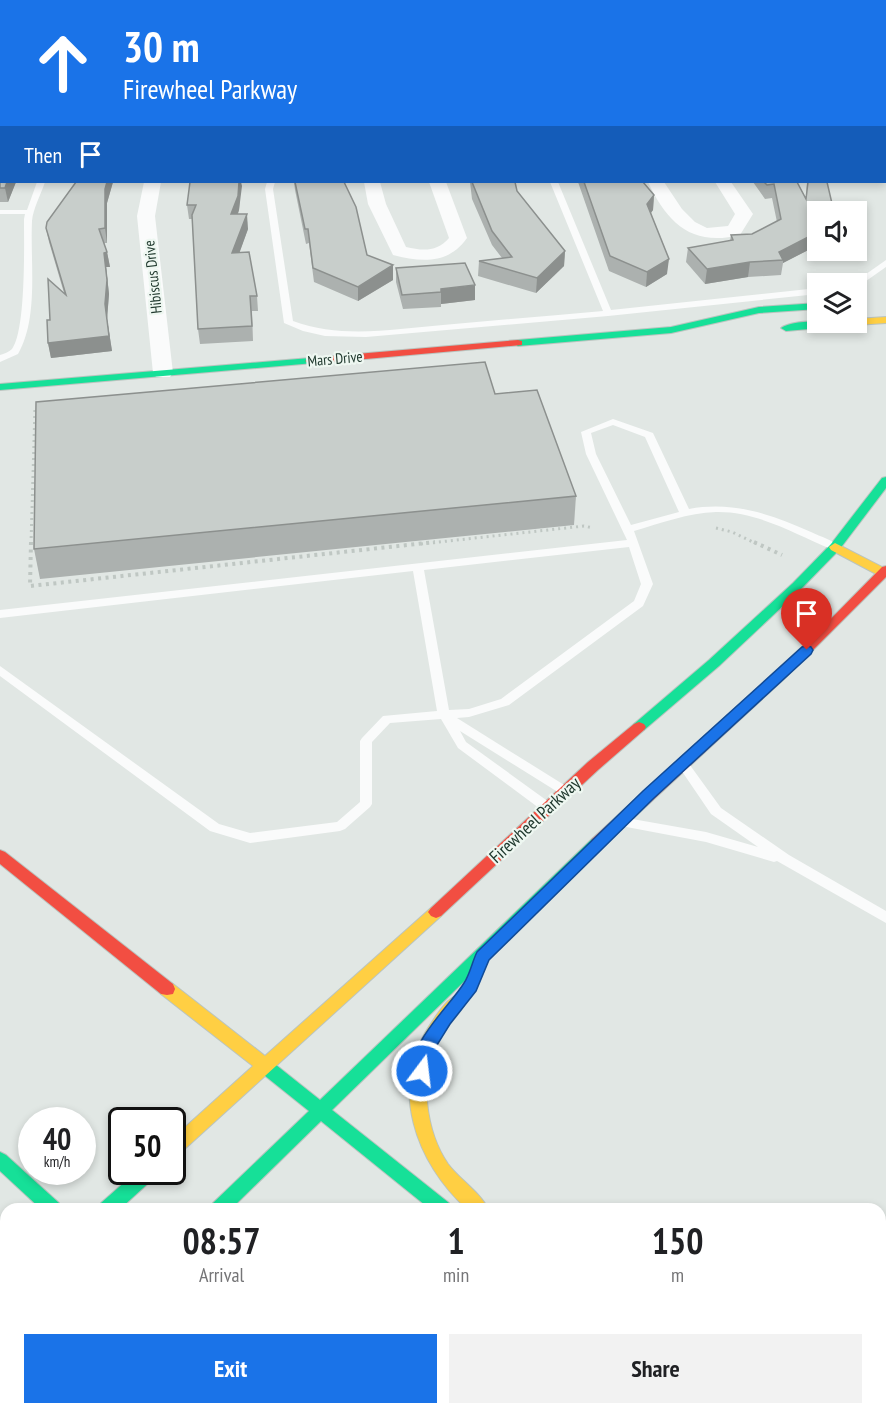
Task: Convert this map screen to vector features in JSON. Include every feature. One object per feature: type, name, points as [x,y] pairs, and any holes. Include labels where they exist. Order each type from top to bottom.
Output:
[{"type":"main road","name":"Mars Drive","points":[[0,387],[671,330],[759,310],[807,307]]},
{"type":"main road","points":[[867,321],[886,320]]},
{"type":"main road","points":[[768,330],[807,326]]},
{"type":"main road","name":"Mars Drive","points":[[671,330],[722,334]]},
{"type":"main road","name":"Firewheel Parkway","points":[[186,1137],[593,766],[714,663],[835,547],[886,480]]},
{"type":"main road","points":[[225,1203],[483,957],[620,822],[849,611],[885,572],[835,547]]},
{"type":"main road","points":[[0,856],[435,1203]]},
{"type":"main road","points":[[472,1203],[460,1193],[440,1167],[427,1144],[419,1092],[424,1051],[444,1020],[467,991],[483,957]]},
{"type":"main road","points":[[0,1160],[46,1203]]},
{"type":"main road","points":[[114,1203],[134,1185]]},
{"type":"street","points":[[311,0],[329,0]]},
{"type":"street","name":"Hibiscus Drive","points":[[152,183],[146,216],[163,373]]},
{"type":"street","points":[[372,183],[377,204],[399,251],[422,258],[450,249],[458,238],[438,183]]},
{"type":"street","points":[[657,183],[684,221],[704,233],[734,231],[744,214],[724,183]]},
{"type":"lane","points":[[0,360],[15,352],[23,335],[29,264],[28,219],[41,183]]},
{"type":"lane","points":[[271,183],[269,189],[289,323],[307,332],[334,335],[608,313],[807,292]]},
{"type":"lane","points":[[554,183],[608,313]]},
{"type":"lane","points":[[0,212],[31,212]]},
{"type":"lane","points":[[867,276],[886,263]]},
{"type":"lane","points":[[0,670],[215,828],[250,838],[340,826],[366,804],[366,741],[387,719],[469,713],[505,702],[639,603],[647,584],[628,529],[591,454],[586,432],[613,422],[649,435],[685,513]]},
{"type":"lane","points":[[628,529],[685,513],[719,508],[748,513],[835,547]]},
{"type":"lane","points":[[0,614],[632,543]]},
{"type":"lane","points":[[418,567],[444,715],[462,745],[549,808]]},
{"type":"lane","points":[[444,715],[567,792]]},
{"type":"lane","points":[[683,764],[716,811],[783,860],[886,918]]},
{"type":"lane","points":[[620,822],[706,837],[783,860]]},
{"type":"path","points":[[35,406],[30,586],[584,526],[602,530]]},
{"type":"path","points":[[713,528],[732,532],[782,555]]},
{"type":"building","points":[[0,183],[7,183],[5,188],[0,188]]},
{"type":"building","points":[[75,183],[107,183],[105,228],[99,229],[107,252],[104,253],[107,280],[105,304],[109,336],[48,343],[47,320],[50,320],[48,279],[66,295],[46,228],[47,222]]},
{"type":"building","points":[[190,183],[239,183],[238,196],[231,214],[247,214],[232,253],[249,252],[257,296],[250,296],[252,326],[198,329],[192,215],[196,205],[187,205]]},
{"type":"building","points":[[295,183],[344,183],[356,207],[367,255],[393,265],[358,287],[313,268],[308,229],[305,229]]},
{"type":"building","points":[[472,183],[515,183],[517,191],[565,251],[537,278],[479,261],[512,257],[492,231]]},
{"type":"building","points":[[584,183],[644,183],[654,195],[647,204],[669,259],[647,272],[610,256]]},
{"type":"building","points":[[765,183],[798,183],[806,199],[808,183],[827,183],[831,201],[807,201],[807,238],[779,252],[783,260],[750,262],[707,269],[688,248],[733,240],[731,235],[752,234],[781,219],[774,184]]},
{"type":"building","points":[[465,263],[475,285],[441,289],[441,292],[402,295],[396,268]]},
{"type":"building","points":[[485,362],[495,394],[537,390],[576,496],[34,549],[36,402]]},
{"type":"traffic: fast","points":[[518,343],[671,330],[759,310],[807,307]]},
{"type":"traffic: fast","points":[[786,328],[807,326]]},
{"type":"traffic: fast","points":[[0,387],[310,361]]},
{"type":"traffic: fast","points":[[639,727],[714,663],[797,586],[835,547],[886,480]]},
{"type":"traffic: fast","points":[[225,1203],[597,843]]},
{"type":"traffic: fast","points":[[265,1066],[436,1203]]},
{"type":"traffic: fast","points":[[0,1160],[47,1203]]},
{"type":"traffic: fast","points":[[114,1203],[134,1185]]},
{"type":"traffic: slow","points":[[867,321],[886,320]]},
{"type":"traffic: slow","points":[[835,547],[884,573]]},
{"type":"traffic: slow","points":[[186,1137],[436,912]]},
{"type":"traffic: slow","points":[[167,989],[265,1066]]},
{"type":"traffic: slow","points":[[458,1002],[436,1029],[424,1053],[419,1082],[420,1113],[423,1130],[435,1159],[453,1184],[473,1203]]},
{"type":"traffic: jam","points":[[310,361],[518,343]]},
{"type":"traffic: jam","points":[[597,843],[816,641],[886,570]]},
{"type":"traffic: jam","points":[[436,912],[593,766],[639,727]]},
{"type":"traffic: jam","points":[[0,856],[167,989]]},
{"type":"route","points":[[422,1071],[424,1051],[444,1020],[471,987],[483,957],[648,794],[807,650]]}]
